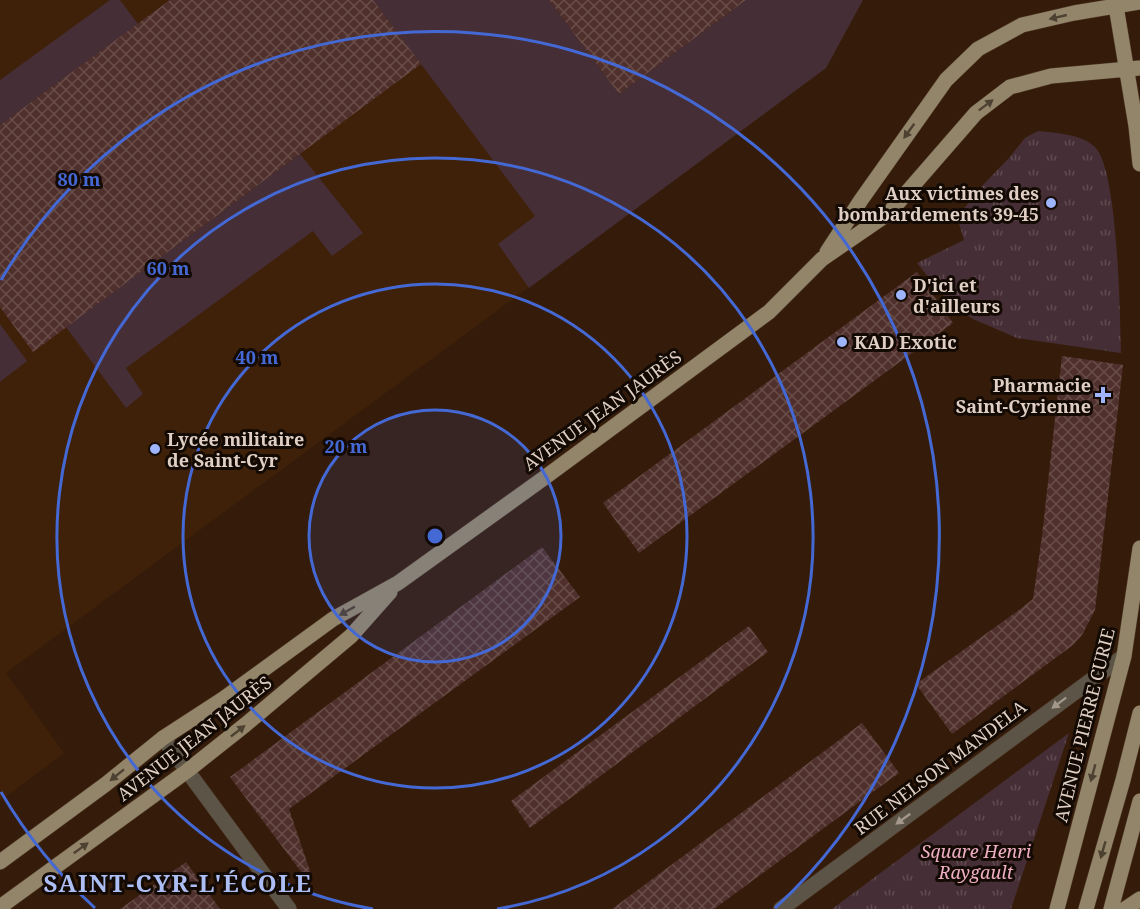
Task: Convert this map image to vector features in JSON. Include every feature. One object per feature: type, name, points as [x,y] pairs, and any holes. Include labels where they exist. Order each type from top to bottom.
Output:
[{"type":"main road","points":[[822,259],[946,80],[978,49],[1022,25],[1115,3],[1140,2]]},
{"type":"main road","points":[[1115,3],[1133,69],[1140,164]]},
{"type":"main road","points":[[822,259],[889,213],[976,113],[1010,87],[1051,76],[1133,69]]},
{"type":"main road","name":"AVENUE JEAN JAURÈS","points":[[0,862],[106,784],[163,738],[224,699],[333,619],[398,583],[553,471],[769,312],[822,259]]},
{"type":"main road","name":"AVENUE PIERRE CURIE","points":[[1058,909],[1124,656],[1140,548]]},
{"type":"main road","name":"AVENUE JEAN JAURÈS","points":[[0,907],[187,771],[245,725],[351,636],[398,583]]},
{"type":"main road","points":[[1086,909],[1140,713]]},
{"type":"main road","points":[[1111,909],[1140,801]]},
{"type":"main road","points":[[1125,909],[1140,899]]},
{"type":"street","name":"RUE NELSON MANDELA","points":[[781,909],[1124,656]]},
{"type":"street","points":[[163,738],[289,909]]},
{"type":"shaded area","name":"Lycée militaire de Saint-Cyr","points":[[0,0],[863,0],[826,68],[6,673],[64,753],[0,801]]},
{"type":"green space","points":[[110,0],[120,0],[138,24],[0,125],[0,80]]},
{"type":"green space","points":[[373,0],[549,0],[619,94],[746,0],[863,0],[826,68],[529,288],[498,244],[535,216]]},
{"type":"green space","points":[[1038,131],[1083,139],[1095,147],[1103,161],[1109,183],[1116,244],[1121,353],[1017,338],[973,319],[951,305],[917,263],[964,240],[957,217],[1025,138]]},
{"type":"green space","points":[[300,154],[363,233],[332,256],[313,231],[126,368],[143,394],[126,408],[66,327]]},
{"type":"green space","points":[[0,324],[27,361],[0,382]]},
{"type":"green space","name":"Square Henri Raygault","points":[[1069,733],[1011,909],[832,909]]},
{"type":"building","points":[[170,0],[373,0],[421,64],[33,352],[0,307],[0,125]]},
{"type":"building","points":[[549,0],[746,0],[619,94]]},
{"type":"building","points":[[917,272],[953,323],[639,553],[603,503]]},
{"type":"building","points":[[1062,356],[1123,365],[1095,610],[1082,635],[1073,645],[952,734],[916,684],[1033,599]]},
{"type":"building","points":[[542,547],[580,597],[289,809],[311,874],[305,877],[230,777]]},
{"type":"building","points":[[749,626],[768,652],[530,828],[511,801]]},
{"type":"building","points":[[862,723],[899,773],[714,909],[612,909]]},
{"type":"building","points":[[186,862],[220,909],[120,909]]},
{"type":"place","name":"Aux victimes des bombardements 39-45","points":[[1051,203]]},
{"type":"place","name":"D'ici et d'ailleurs","points":[[901,295]]},
{"type":"place","name":"KAD Exotic","points":[[842,342]]},
{"type":"place","name":"Pharmacie Saint-Cyrienne","points":[[1103,395]]},
{"type":"place","name":"Lycée militaire de Saint-Cyr","points":[[155,449]]},
{"type":"district","name":"SAINT-CYR-L'ÉCOLE","points":[[178,882]]}]
